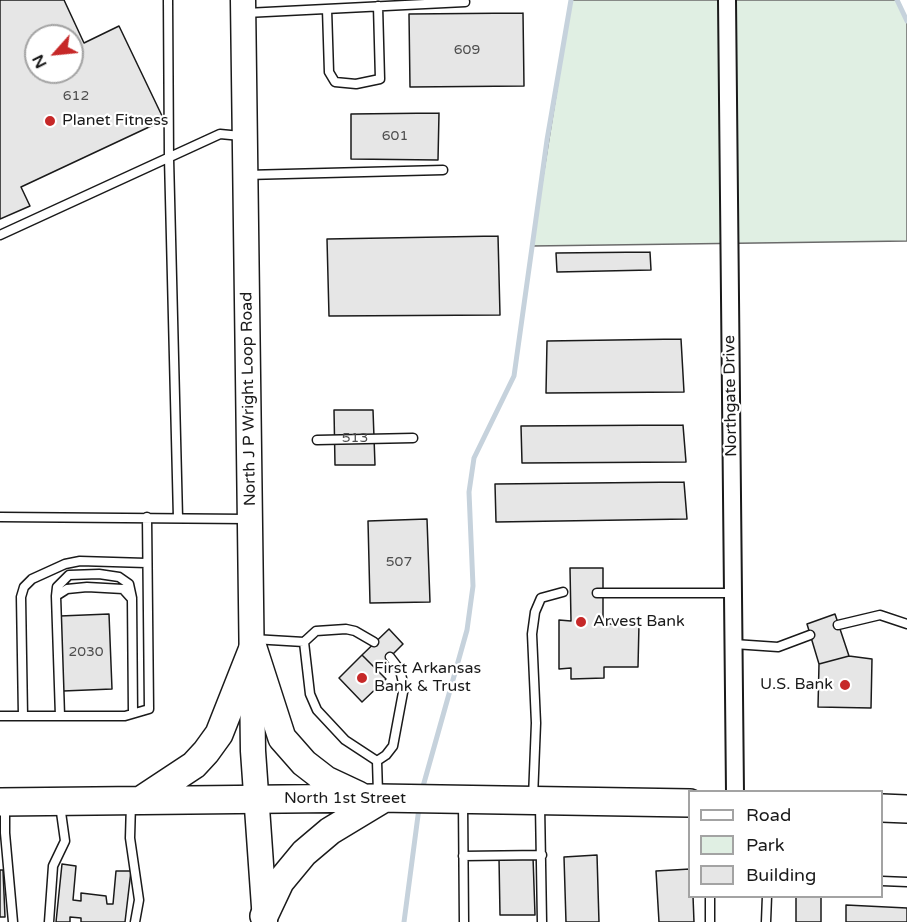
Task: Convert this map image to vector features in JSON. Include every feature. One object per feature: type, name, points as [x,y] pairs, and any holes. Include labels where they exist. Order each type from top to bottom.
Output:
[{"type":"main road","name":"North J P Wright Loop Road","points":[[243,7],[255,799],[264,919]]},
{"type":"main road","points":[[253,643],[282,738],[304,763],[326,780],[375,798]]},
{"type":"main road","points":[[136,800],[194,765],[206,752],[219,734],[253,643]]},
{"type":"main road","points":[[264,919],[280,882],[304,853],[375,798]]},
{"type":"main road","name":"North 1st Street","points":[[3,802],[375,798],[688,803]]},
{"type":"main road","points":[[883,808],[907,809]]},
{"type":"street","name":"Northgate Drive","points":[[727,0],[735,790]]},
{"type":"lane","points":[[168,0],[169,158],[178,518]]},
{"type":"lane","points":[[243,7],[327,9],[465,2]]},
{"type":"lane","points":[[327,9],[329,72],[335,82],[356,84],[380,79],[378,6]]},
{"type":"lane","points":[[0,235],[220,134],[245,136]]},
{"type":"lane","points":[[246,176],[443,170]]},
{"type":"lane","points":[[317,440],[412,438]]},
{"type":"lane","points":[[0,517],[251,520]]},
{"type":"lane","points":[[0,716],[125,716],[148,709],[147,517]]},
{"type":"lane","points":[[23,716],[21,597],[24,586],[48,571],[80,561],[146,563]]},
{"type":"lane","points":[[60,716],[56,596],[57,587],[69,575],[99,574],[119,577],[129,584],[132,599],[133,713]]},
{"type":"lane","points":[[56,596],[67,589],[113,587],[123,589],[132,599]]},
{"type":"lane","points":[[542,922],[542,855],[537,800],[532,634],[535,612],[542,598],[563,592]]},
{"type":"lane","points":[[597,592],[733,593]]},
{"type":"lane","points":[[838,625],[880,615],[907,624]]},
{"type":"lane","points":[[253,643],[304,642],[316,632],[346,629],[355,631],[374,642]]},
{"type":"lane","points":[[734,644],[778,647],[810,635]]},
{"type":"lane","points":[[304,642],[310,694],[317,710],[345,740],[376,761]]},
{"type":"lane","points":[[376,761],[386,755],[393,746],[404,687],[400,670],[390,657]]},
{"type":"lane","points":[[375,798],[376,761]]},
{"type":"lane","points":[[463,799],[464,922]]},
{"type":"lane","points":[[135,922],[139,900],[130,837],[136,800]]},
{"type":"lane","points":[[49,922],[53,866],[65,841],[60,801]]},
{"type":"lane","points":[[3,802],[14,922]]},
{"type":"lane","points":[[463,856],[542,855]]},
{"type":"lane","points":[[883,881],[907,882]]},
{"type":"lane","points":[[710,898],[710,922]]},
{"type":"lane","points":[[766,922],[767,898]]},
{"type":"green space","points":[[571,0],[897,0],[907,21],[907,241],[532,246]]},
{"type":"building","points":[[0,0],[64,0],[75,24],[24,24],[24,84],[84,84],[84,43],[119,26],[164,120],[21,187],[30,206],[0,219]]},
{"type":"building","points":[[523,13],[524,86],[410,87],[409,14]]},
{"type":"building","points":[[439,113],[438,160],[351,159],[351,114]]},
{"type":"building","points":[[498,236],[500,315],[329,316],[327,239]]},
{"type":"building","points":[[650,252],[651,270],[557,272],[556,253]]},
{"type":"building","points":[[681,339],[684,392],[546,393],[547,341]]},
{"type":"building","points":[[334,410],[373,410],[375,465],[335,465]]},
{"type":"building","points":[[683,425],[686,462],[522,463],[521,426]]},
{"type":"building","points":[[684,482],[687,519],[496,522],[495,484]]},
{"type":"building","points":[[427,519],[430,602],[370,603],[368,521]]},
{"type":"building","name":"Arvest Bank","points":[[570,568],[603,568],[603,624],[639,624],[638,667],[604,667],[604,678],[571,679],[571,668],[559,669],[559,620],[571,621]]},
{"type":"building","points":[[109,614],[112,689],[63,691],[60,616]]},
{"type":"building","points":[[835,614],[849,656],[819,664],[807,624]]},
{"type":"building","points":[[389,629],[403,644],[377,670],[362,655]]},
{"type":"building","name":"First Arkansas Bank & Trust","points":[[362,655],[386,679],[362,702],[339,678]]},
{"type":"building","name":"U.S. Bank","points":[[849,656],[872,659],[871,708],[818,707],[819,664]]},
{"type":"building","points":[[597,855],[599,922],[566,922],[564,857]]},
{"type":"building","points":[[533,857],[535,915],[500,915],[499,858]]},
{"type":"building","points":[[62,864],[76,866],[73,900],[81,901],[81,893],[106,896],[107,904],[113,904],[116,871],[131,871],[125,922],[81,922],[81,918],[70,917],[70,922],[56,922]]},
{"type":"building","points":[[688,869],[688,898],[693,898],[694,922],[659,922],[656,871]]},
{"type":"building","points":[[0,870],[3,870],[5,917],[0,917]]},
{"type":"building","points":[[796,898],[821,898],[821,922],[796,922]]},
{"type":"building","points":[[846,905],[907,908],[907,922],[846,922]]},
{"type":"waterway","points":[[422,790],[467,630],[473,586],[469,492],[474,458],[514,376],[547,140],[571,0]]},
{"type":"waterway","points":[[897,0],[907,21]]},
{"type":"waterway","points":[[404,922],[419,808]]},
{"type":"place","name":"Planet Fitness","points":[[50,121]]},
{"type":"place","name":"Arvest Bank","points":[[581,622]]},
{"type":"place","name":"First Arkansas Bank & Trust","points":[[362,678]]},
{"type":"place","name":"U.S. Bank","points":[[845,685]]}]
